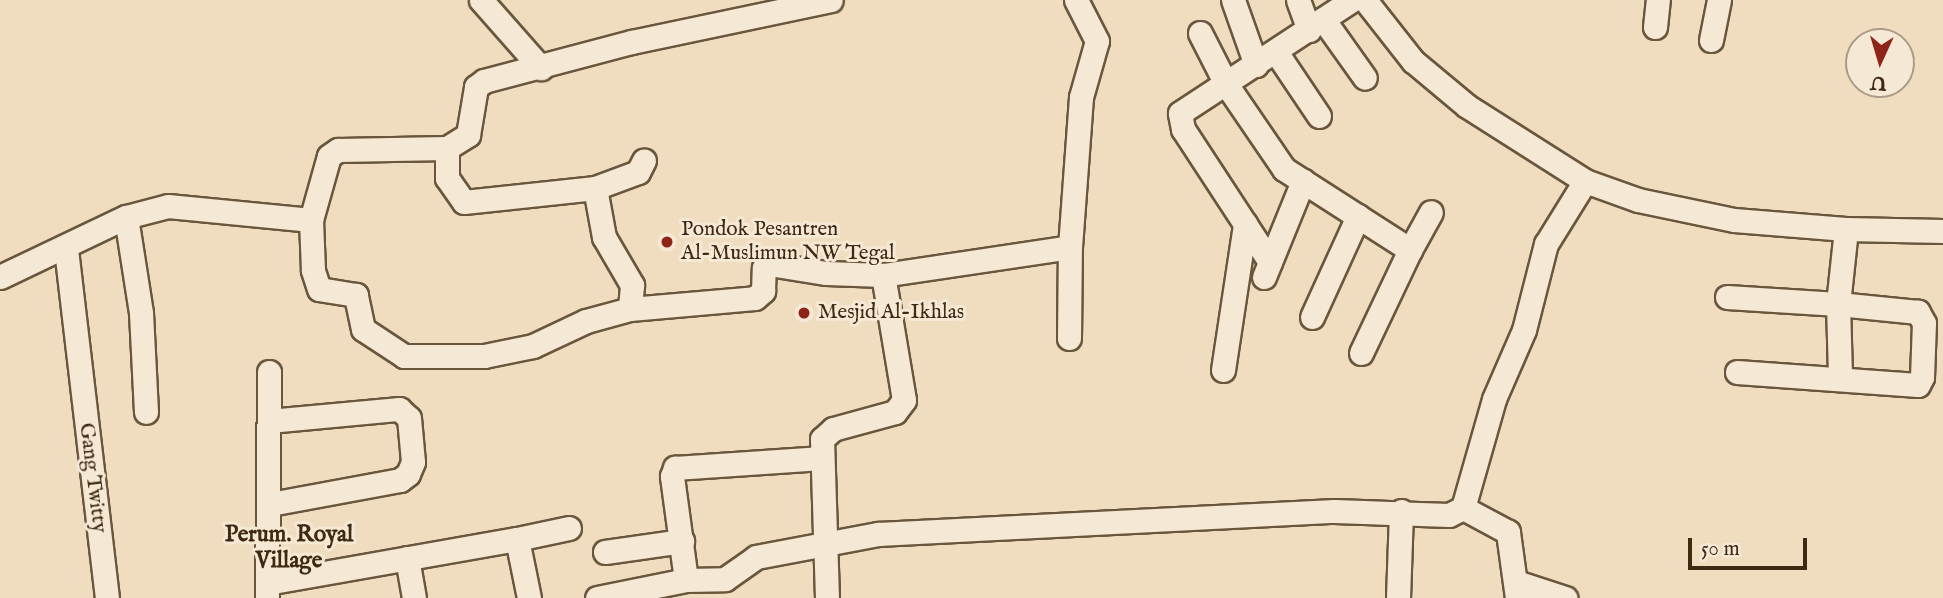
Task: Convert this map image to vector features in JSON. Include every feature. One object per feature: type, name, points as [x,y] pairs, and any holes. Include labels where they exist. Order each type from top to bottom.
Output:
[{"type":"street","points":[[481,0],[541,68]]},
{"type":"street","points":[[831,0],[632,41],[541,68],[499,76],[476,88],[468,135],[446,148],[333,152],[317,188],[311,220],[313,270],[319,289],[356,295],[363,329],[404,356],[442,359],[496,354],[533,346],[586,321],[631,309],[755,298],[763,291],[764,268],[769,264],[827,273],[883,275],[1070,247]]},
{"type":"street","points":[[1069,338],[1070,247],[1081,97],[1097,41],[1076,0]]},
{"type":"street","points":[[1233,0],[1256,65]]},
{"type":"street","points":[[1298,0],[1316,25],[1365,78]]},
{"type":"street","points":[[1303,181],[1267,269],[1245,224],[1178,119],[1180,113],[1352,0]]},
{"type":"street","points":[[1365,0],[1413,61],[1459,100],[1585,181],[1702,214],[1846,229],[1943,231]]},
{"type":"street","points":[[1655,27],[1658,0]]},
{"type":"street","points":[[1711,40],[1718,0]]},
{"type":"street","points":[[1200,33],[1226,84],[1276,162],[1410,250]]},
{"type":"street","points":[[1276,52],[1319,116]]},
{"type":"street","points":[[446,148],[447,178],[464,202],[595,188],[638,172],[644,160]]},
{"type":"street","points":[[597,598],[686,580],[726,579],[753,558],[826,541],[878,534],[1401,511],[1449,515],[1463,508],[1494,399],[1524,330],[1546,244],[1585,181]]},
{"type":"street","points":[[595,188],[604,237],[632,285],[631,309]]},
{"type":"street","points":[[0,277],[66,249],[126,217],[168,206],[311,220]]},
{"type":"street","points":[[1361,353],[1431,212]]},
{"type":"street","points":[[1312,317],[1358,216]]},
{"type":"street","points":[[126,217],[141,313],[146,412]]},
{"type":"street","points":[[1223,370],[1245,224]]},
{"type":"street","points":[[1840,377],[1838,304],[1846,229]]},
{"type":"street","name":"Gang Twitty","points":[[66,249],[107,598]]},
{"type":"street","points":[[827,598],[822,458],[827,432],[892,413],[904,400],[883,275]]},
{"type":"street","points":[[1727,298],[1838,304],[1918,312],[1924,323],[1922,377],[1918,386],[1840,377],[1737,372]]},
{"type":"street","points":[[269,372],[270,504],[267,590],[407,558],[569,528]]},
{"type":"street","points":[[269,421],[399,409],[408,418],[413,462],[408,474],[400,480],[270,504]]},
{"type":"street","points":[[686,580],[672,475],[678,466],[822,458]]},
{"type":"street","points":[[1463,508],[1508,532],[1516,590],[1566,598]]},
{"type":"street","points":[[1398,598],[1401,511]]},
{"type":"street","points":[[517,539],[529,598]]},
{"type":"street","points":[[605,552],[682,541]]},
{"type":"street","points":[[407,558],[414,598]]},
{"type":"place","name":"Pondok Pesantren Al-Muslimun NW Tegal","points":[[667,242]]},
{"type":"place","name":"Mesjid Al-Ikhlas","points":[[804,313]]},
{"type":"district","name":"Perum. Royal Village","points":[[289,548]]}]
